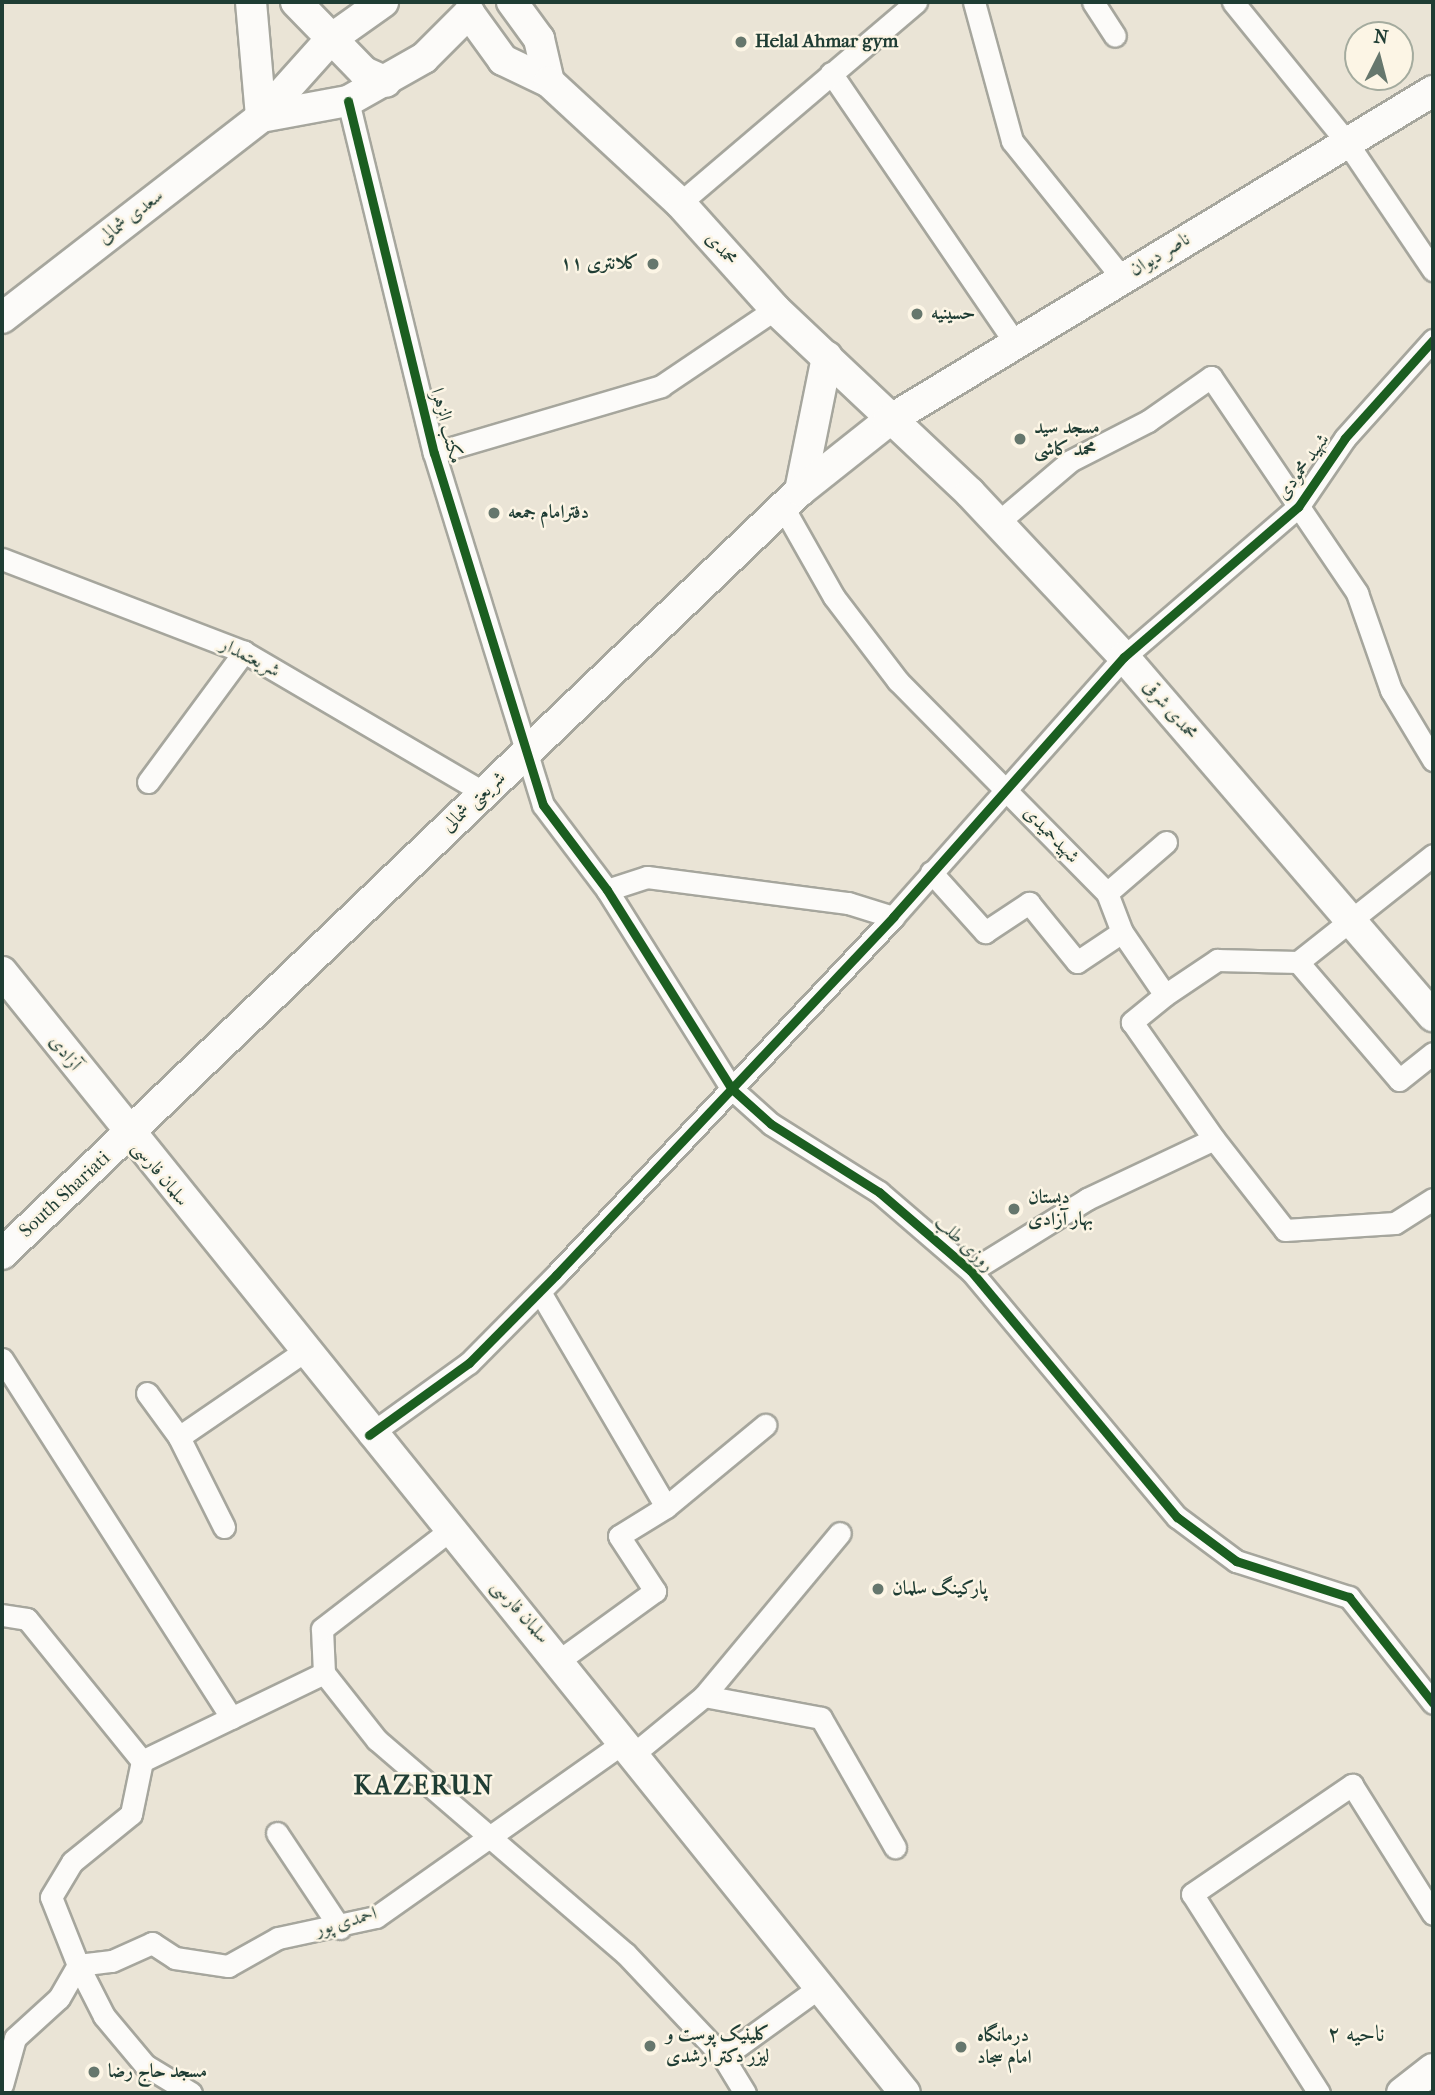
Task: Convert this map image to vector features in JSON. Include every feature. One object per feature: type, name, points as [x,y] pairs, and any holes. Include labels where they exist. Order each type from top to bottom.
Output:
[{"type":"main road","points":[[251,2],[261,117],[348,101],[386,82],[424,58],[482,8]]},
{"type":"main road","points":[[296,2],[364,72],[386,82]]},
{"type":"main road","name":"سعدی شمالی","points":[[2,318],[261,117],[331,39],[383,2]]},
{"type":"main road","points":[[442,2],[482,8]]},
{"type":"main road","points":[[512,2],[539,39],[549,82]]},
{"type":"main road","name":"محمدی","points":[[482,8],[503,60],[549,82],[680,203],[775,309],[827,357],[888,421]]},
{"type":"main road","name":"ناصر دیوان","points":[[888,421],[1346,141],[1433,91]]},
{"type":"main road","points":[[791,499],[827,357]]},
{"type":"main road","name":"شریعتی شمالی","points":[[129,1135],[791,499],[888,421]]},
{"type":"main road","name":"محمدی شرقی","points":[[888,421],[996,524],[1124,657],[1433,1016]]},
{"type":"main road","name":"آزادی","points":[[2,972],[129,1135]]},
{"type":"main road","name":"South Shariati","points":[[2,1254],[129,1135]]},
{"type":"main road","name":"سلمان فارسی","points":[[129,1135],[369,1435],[561,1659],[626,1750],[817,1989],[905,2093]]},
{"type":"main road","points":[[1402,2093],[1433,2069]]},
{"type":"street","points":[[680,203],[916,2]]},
{"type":"street","points":[[974,2],[1012,141],[1122,278]]},
{"type":"street","points":[[1093,2],[1115,36]]},
{"type":"street","points":[[1233,2],[1346,141],[1433,270]]},
{"type":"street","points":[[831,73],[1015,343]]},
{"type":"street","name":"مکتب الزهرا","points":[[348,101],[434,453],[528,754]]},
{"type":"street","points":[[434,453],[661,386],[775,309]]},
{"type":"street","name":"شهید محمودی","points":[[369,1435],[469,1363],[540,1292],[893,917],[1004,786],[1124,657],[1298,508],[1345,439],[1433,340]]},
{"type":"street","points":[[996,524],[1070,461],[1148,421],[1211,377],[1357,593],[1391,690],[1433,760]]},
{"type":"street","name":"شهیدحمیدی","points":[[791,499],[834,597],[898,681],[1107,893],[1122,932],[1165,995]]},
{"type":"street","name":"شریعتمدار","points":[[2,559],[244,652],[483,792]]},
{"type":"street","points":[[148,782],[244,652]]},
{"type":"street","name":"روزی طلب","points":[[528,754],[543,806],[607,890],[732,1089],[771,1125],[879,1192],[971,1271],[1177,1517],[1236,1561],[1349,1597],[1433,1702]]},
{"type":"street","points":[[1107,893],[1166,842]]},
{"type":"street","points":[[1433,855],[1348,918],[1298,962],[1217,960],[1165,995],[1132,1022],[1214,1139],[1286,1230],[1395,1223],[1433,1199]]},
{"type":"street","points":[[931,872],[985,932],[1029,903],[1077,961],[1122,932]]},
{"type":"street","points":[[607,890],[647,877],[848,902],[893,917]]},
{"type":"street","points":[[1298,962],[1399,1080],[1433,1053]]},
{"type":"street","points":[[971,1271],[1087,1199],[1214,1139]]},
{"type":"street","points":[[540,1292],[666,1507]]},
{"type":"street","points":[[179,1437],[303,1352]]},
{"type":"street","points":[[2,1359],[232,1718]]},
{"type":"street","points":[[147,1393],[179,1437],[224,1527]]},
{"type":"street","points":[[561,1659],[655,1591],[619,1536],[666,1507],[765,1425]]},
{"type":"street","points":[[449,1531],[322,1629],[324,1673],[377,1740],[490,1840],[625,1953],[723,2057],[745,2093]]},
{"type":"street","name":"احمدی پور","points":[[78,1965],[112,1961],[152,1943],[175,1958],[228,1966],[278,1938],[340,1928],[376,1917],[704,1696],[840,1533]]},
{"type":"street","points":[[2,1615],[27,1619],[142,1761]]},
{"type":"street","points":[[142,1761],[324,1673]]},
{"type":"street","points":[[704,1696],[821,1718],[895,1847]]},
{"type":"street","points":[[142,1761],[131,1814],[72,1862],[51,1897],[78,1965],[104,2016],[145,2065],[191,2093]]},
{"type":"street","points":[[1319,2093],[1192,1894],[1352,1785],[1433,1914]]},
{"type":"street","points":[[277,1833],[340,1928]]},
{"type":"street","points":[[2,2085],[8,2032],[59,1998],[78,1965]]},
{"type":"street","points":[[723,2057],[817,1989]]},
{"type":"cycle path","points":[[348,101],[434,453],[543,805],[607,890],[732,1089],[771,1124],[879,1192],[971,1271],[1177,1517],[1236,1561],[1349,1597],[1433,1703]]},
{"type":"cycle path","points":[[369,1435],[469,1363],[556,1275],[893,917],[1124,657],[1298,507],[1345,438],[1433,340]]},
{"type":"place","name":"Helal Ahmar gym","points":[[741,42]]},
{"type":"place","name":"کلانتری ۱۱","points":[[653,264]]},
{"type":"place","name":"حسینیه","points":[[917,314]]},
{"type":"place","name":"مسجد سید محمد کاشی","points":[[1020,439]]},
{"type":"place","name":"دفترامام جمعه","points":[[494,513]]},
{"type":"place","name":"دبستان بهار آزادی","points":[[1014,1209]]},
{"type":"place","name":"پارکینگ سلمان","points":[[878,1589]]},
{"type":"place","name":"کلینیک پوست و لیزر دکتر ارشدی","points":[[650,2046]]},
{"type":"place","name":"درمانگاه امام سجاد","points":[[961,2047]]},
{"type":"place","name":"مسجد حاج رضا","points":[[94,2072]]},
{"type":"district","name":"KAZERUN","points":[[424,1786]]},
{"type":"district","name":"ناحیه ۲","points":[[1356,2034]]}]
